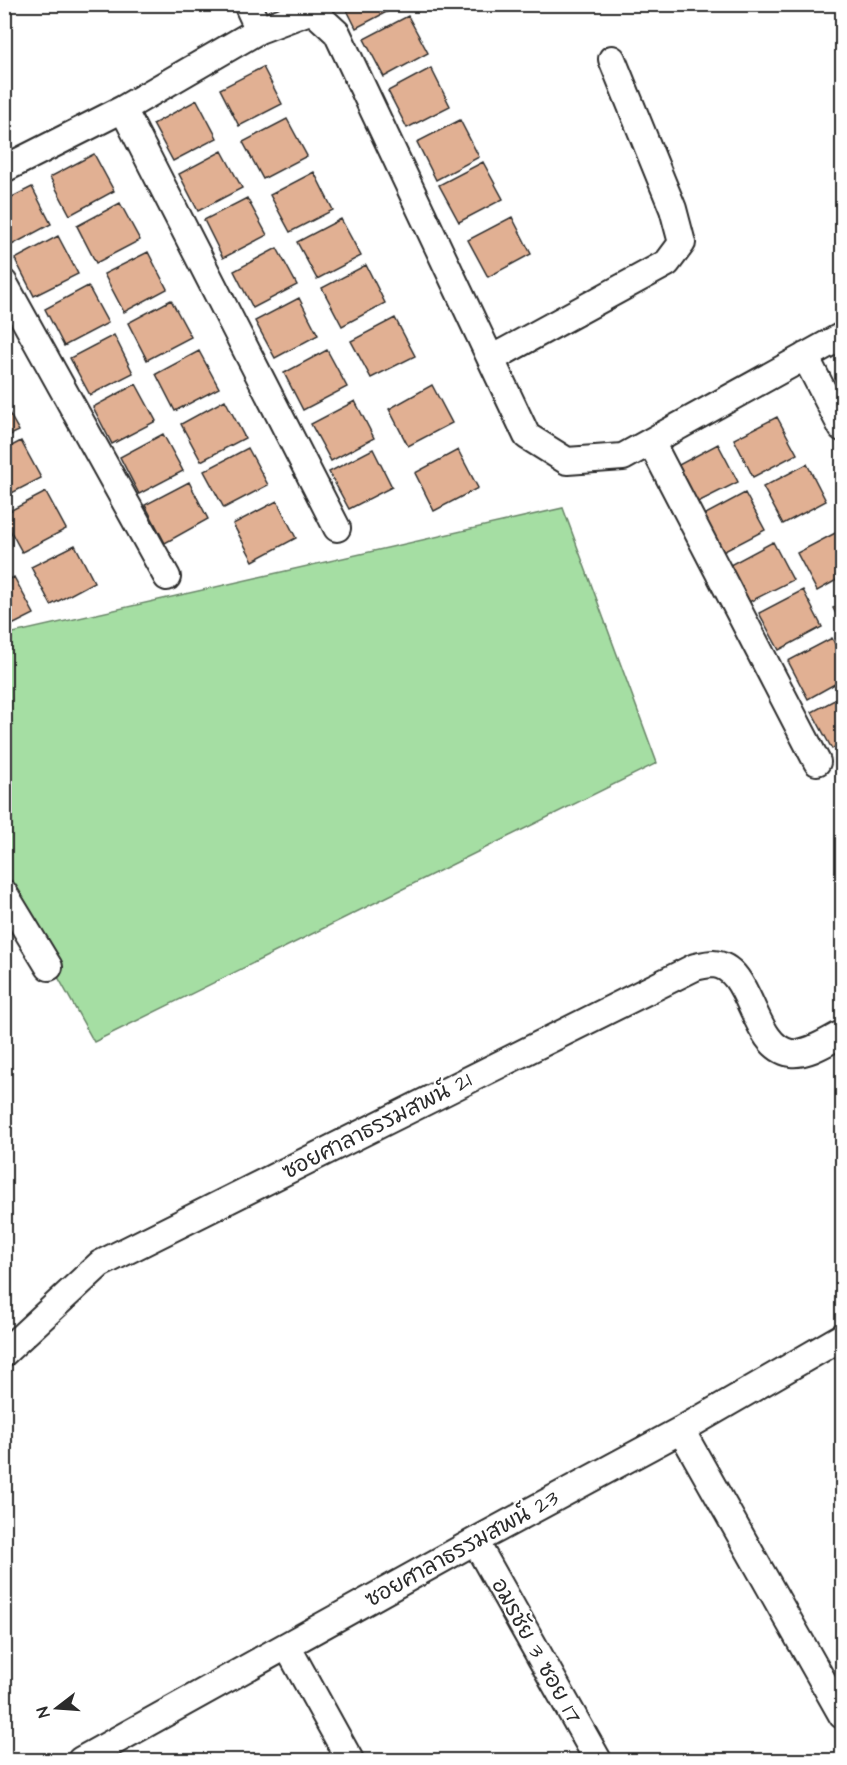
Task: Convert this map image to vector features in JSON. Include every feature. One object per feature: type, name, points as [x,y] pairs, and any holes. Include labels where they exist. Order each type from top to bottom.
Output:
[{"type":"street","points":[[248,4],[259,30]]},
{"type":"street","points":[[4,168],[123,109],[259,30],[312,10],[337,33],[527,436],[567,460],[623,458],[843,336]]},
{"type":"street","points":[[491,359],[667,263],[682,243],[674,209],[612,59]]},
{"type":"street","points":[[123,109],[337,528]]},
{"type":"street","points":[[4,283],[167,577]]},
{"type":"street","points":[[805,356],[843,428]]},
{"type":"street","points":[[651,442],[818,762]]},
{"type":"street","points":[[4,893],[49,966]]},
{"type":"street","name":"ซอยศาลาธรรมสพน์ 21","points":[[4,1353],[100,1264],[694,967],[714,964],[733,972],[773,1046],[792,1053],[817,1048],[843,1034]]},
{"type":"street","name":"ซอยศาลาธรรมสพน์ 23","points":[[88,1759],[475,1541],[681,1430],[843,1336]]},
{"type":"street","points":[[681,1430],[843,1715]]},
{"type":"street","name":"อมรชัย 3 ซอย 17","points":[[475,1541],[598,1761]]},
{"type":"street","points":[[286,1646],[350,1761]]},
{"type":"green space","points":[[563,508],[657,763],[94,1042],[5,881],[4,635]]},
{"type":"building","points":[[344,4],[400,4],[400,5],[356,28]]},
{"type":"building","points":[[408,16],[428,53],[384,77],[364,39]]},
{"type":"building","points":[[263,67],[282,104],[239,126],[220,89]]},
{"type":"building","points":[[431,68],[450,106],[407,128],[388,91]]},
{"type":"building","points":[[197,100],[217,138],[173,161],[153,124]]},
{"type":"building","points":[[287,119],[307,156],[263,179],[243,142]]},
{"type":"building","points":[[460,120],[479,157],[436,180],[417,142]]},
{"type":"building","points":[[222,151],[242,188],[198,211],[179,174]]},
{"type":"building","points":[[94,154],[114,191],[70,215],[50,177]]},
{"type":"building","points":[[483,162],[503,199],[459,222],[439,185]]},
{"type":"building","points":[[314,172],[333,210],[290,232],[270,195]]},
{"type":"building","points":[[32,187],[51,224],[8,247],[4,241],[4,201]]},
{"type":"building","points":[[247,198],[267,235],[223,258],[204,220]]},
{"type":"building","points":[[120,203],[140,240],[96,263],[77,226]]},
{"type":"building","points":[[512,217],[531,254],[488,277],[468,240]]},
{"type":"building","points":[[341,219],[361,256],[317,279],[297,242]]},
{"type":"building","points":[[58,236],[78,274],[34,296],[15,259]]},
{"type":"building","points":[[277,248],[297,285],[253,308],[234,271]]},
{"type":"building","points":[[148,252],[167,289],[124,312],[104,274]]},
{"type":"building","points":[[366,265],[385,303],[342,326],[322,288]]},
{"type":"building","points":[[88,286],[108,323],[64,346],[45,309]]},
{"type":"building","points":[[299,298],[318,335],[275,358],[255,321]]},
{"type":"building","points":[[171,300],[191,337],[147,360],[128,323]]},
{"type":"building","points":[[395,318],[415,356],[371,378],[351,341]]},
{"type":"building","points":[[114,335],[133,373],[90,395],[70,358]]},
{"type":"building","points":[[327,350],[347,387],[303,410],[284,373]]},
{"type":"building","points":[[199,351],[219,388],[175,411],[156,374]]},
{"type":"building","points":[[136,384],[156,421],[112,444],[93,407]]},
{"type":"building","points":[[432,385],[452,423],[408,446],[389,409]]},
{"type":"building","points":[[225,400],[245,438],[201,461],[181,424]]},
{"type":"building","points":[[355,401],[374,438],[331,461],[311,424]]},
{"type":"building","points":[[4,404],[19,431],[4,438]]},
{"type":"building","points":[[777,417],[797,454],[753,477],[734,439]]},
{"type":"building","points":[[163,434],[183,471],[139,494],[120,457]]},
{"type":"building","points":[[21,441],[41,478],[4,497],[4,450]]},
{"type":"building","points":[[718,444],[738,482],[694,504],[675,467]]},
{"type":"building","points":[[248,448],[268,485],[224,508],[204,471]]},
{"type":"building","points":[[373,449],[392,487],[349,509],[329,472]]},
{"type":"building","points":[[458,450],[478,488],[434,511],[415,473]]},
{"type":"building","points":[[807,464],[826,501],[783,524],[763,487]]},
{"type":"building","points":[[189,482],[208,519],[165,543],[145,505]]},
{"type":"building","points":[[46,492],[66,529],[22,552],[4,519],[4,514]]},
{"type":"building","points":[[745,493],[765,530],[721,553],[702,516]]},
{"type":"building","points":[[277,501],[296,538],[253,561],[233,524]]},
{"type":"building","points":[[841,530],[842,577],[817,591],[797,553]]},
{"type":"building","points":[[773,542],[793,580],[749,602],[730,565]]},
{"type":"building","points":[[75,545],[94,582],[51,605],[31,567]]},
{"type":"building","points":[[14,577],[34,614],[4,629],[4,582]]},
{"type":"building","points":[[803,590],[822,627],[779,650],[759,613]]},
{"type":"building","points":[[842,603],[842,625],[833,608]]},
{"type":"building","points":[[832,638],[842,658],[842,680],[808,699],[788,661]]},
{"type":"building","points":[[842,696],[842,743],[832,749],[812,712]]}]
